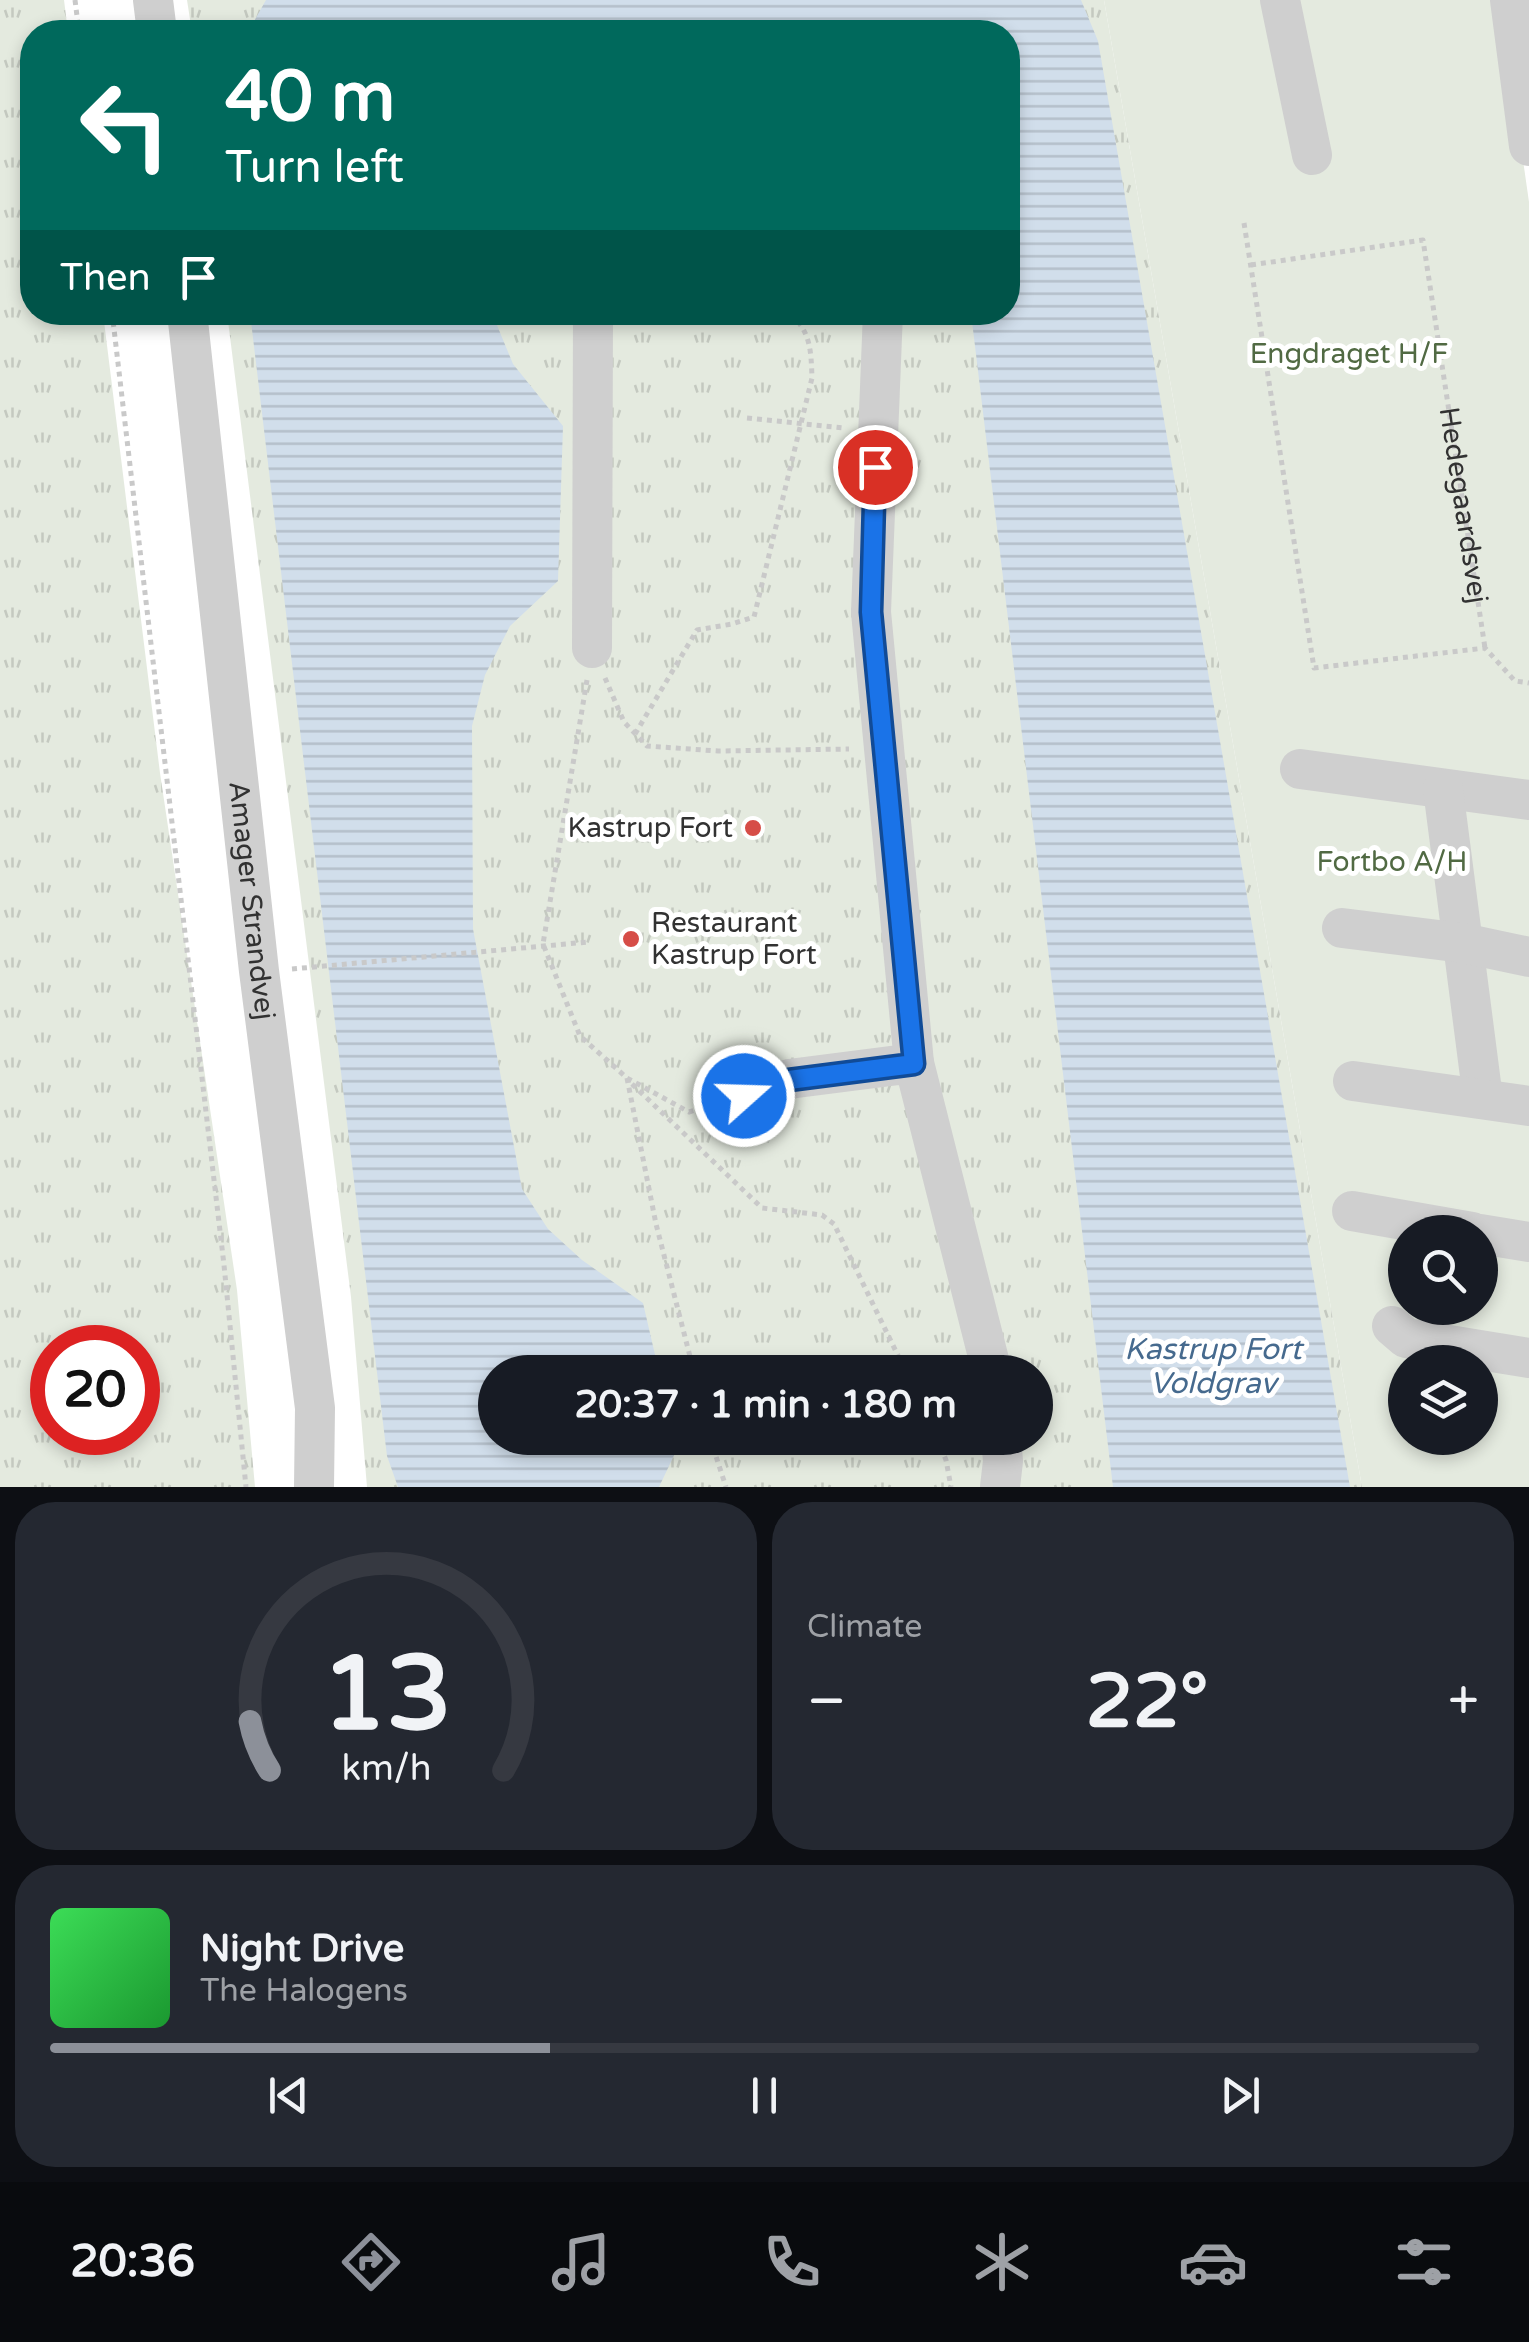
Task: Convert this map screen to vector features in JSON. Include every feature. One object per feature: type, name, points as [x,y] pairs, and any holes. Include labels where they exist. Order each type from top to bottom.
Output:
[{"type":"street","points":[[1280,0],[1312,156]]},
{"type":"street","points":[[1510,0],[1529,146]]},
{"type":"street","name":"Amager Strandvej","points":[[189,325],[259,971],[314,1408],[314,1487]]},
{"type":"street","points":[[592,648],[593,325]]},
{"type":"street","points":[[883,325],[871,612],[914,1064],[988,1355]]},
{"type":"street","points":[[1300,769],[1529,800]]},
{"type":"street","points":[[1443,789],[1484,1099]]},
{"type":"street","points":[[1342,928],[1529,957]]},
{"type":"street","points":[[744,1096],[789,1080],[914,1064]]},
{"type":"street","points":[[1353,1081],[1529,1106]]},
{"type":"street","points":[[1352,1211],[1388,1217]]},
{"type":"street","points":[[1498,1237],[1529,1242]]},
{"type":"street","points":[[1392,1326],[1406,1338],[1529,1358]]},
{"type":"street","points":[[1000,1487],[1002,1455]]},
{"type":"path","points":[[1244,223],[1314,668],[1485,648],[1515,681],[1529,683]]},
{"type":"path","name":"Hedegaardsvej","points":[[1251,265],[1422,240],[1485,648]]},
{"type":"path","points":[[114,325],[246,1487]]},
{"type":"path","points":[[635,734],[697,630],[754,616],[812,378],[811,354],[803,325]]},
{"type":"path","points":[[748,418],[855,429]]},
{"type":"path","points":[[592,648],[624,722],[646,746],[718,751],[884,748]]},
{"type":"path","points":[[592,648],[543,944],[580,1036],[762,1208],[822,1215],[834,1224],[898,1355]]},
{"type":"path","points":[[308,968],[588,942]]},
{"type":"path","points":[[627,1078],[689,1112]]},
{"type":"path","points":[[627,1078],[656,1224],[690,1355]]},
{"type":"path","points":[[716,1455],[726,1487]]},
{"type":"path","points":[[942,1455],[952,1487]]},
{"type":"green space","points":[[0,0],[64,0],[66,20],[20,20],[20,325],[104,325],[160,773],[237,1290],[255,1487],[0,1487]]},
{"type":"green space","points":[[187,0],[1104,0],[1362,1487],[367,1487],[351,1297],[229,325],[1020,325],[1020,20],[190,20]]},
{"type":"green space","points":[[1104,0],[1500,0],[1529,202],[1529,1487],[1362,1487]]},
{"type":"water","name":"Kastrup Fort Voldgrav","points":[[266,0],[1081,0],[1098,41],[1350,1487],[1113,1487],[972,325],[1020,325],[1020,20],[255,20]]},
{"type":"water","points":[[251,325],[497,325],[513,364],[563,426],[558,581],[510,626],[485,675],[472,726],[473,929],[522,1189],[548,1229],[582,1260],[643,1303],[655,1355],[478,1355],[478,1455],[674,1455],[659,1487],[398,1487],[387,1456]]},
{"type":"place","name":"Kastrup Fort","points":[[753,828]]},
{"type":"place","name":"Restaurant Kastrup Fort","points":[[631,939]]},
{"type":"route","points":[[744,1096],[789,1080],[914,1064],[871,612],[875,467]]},
{"type":"park label","name":"Engdraget H/F","points":[[1349,354]]},
{"type":"park label","name":"Fortbo A/H","points":[[1392,862]]}]
